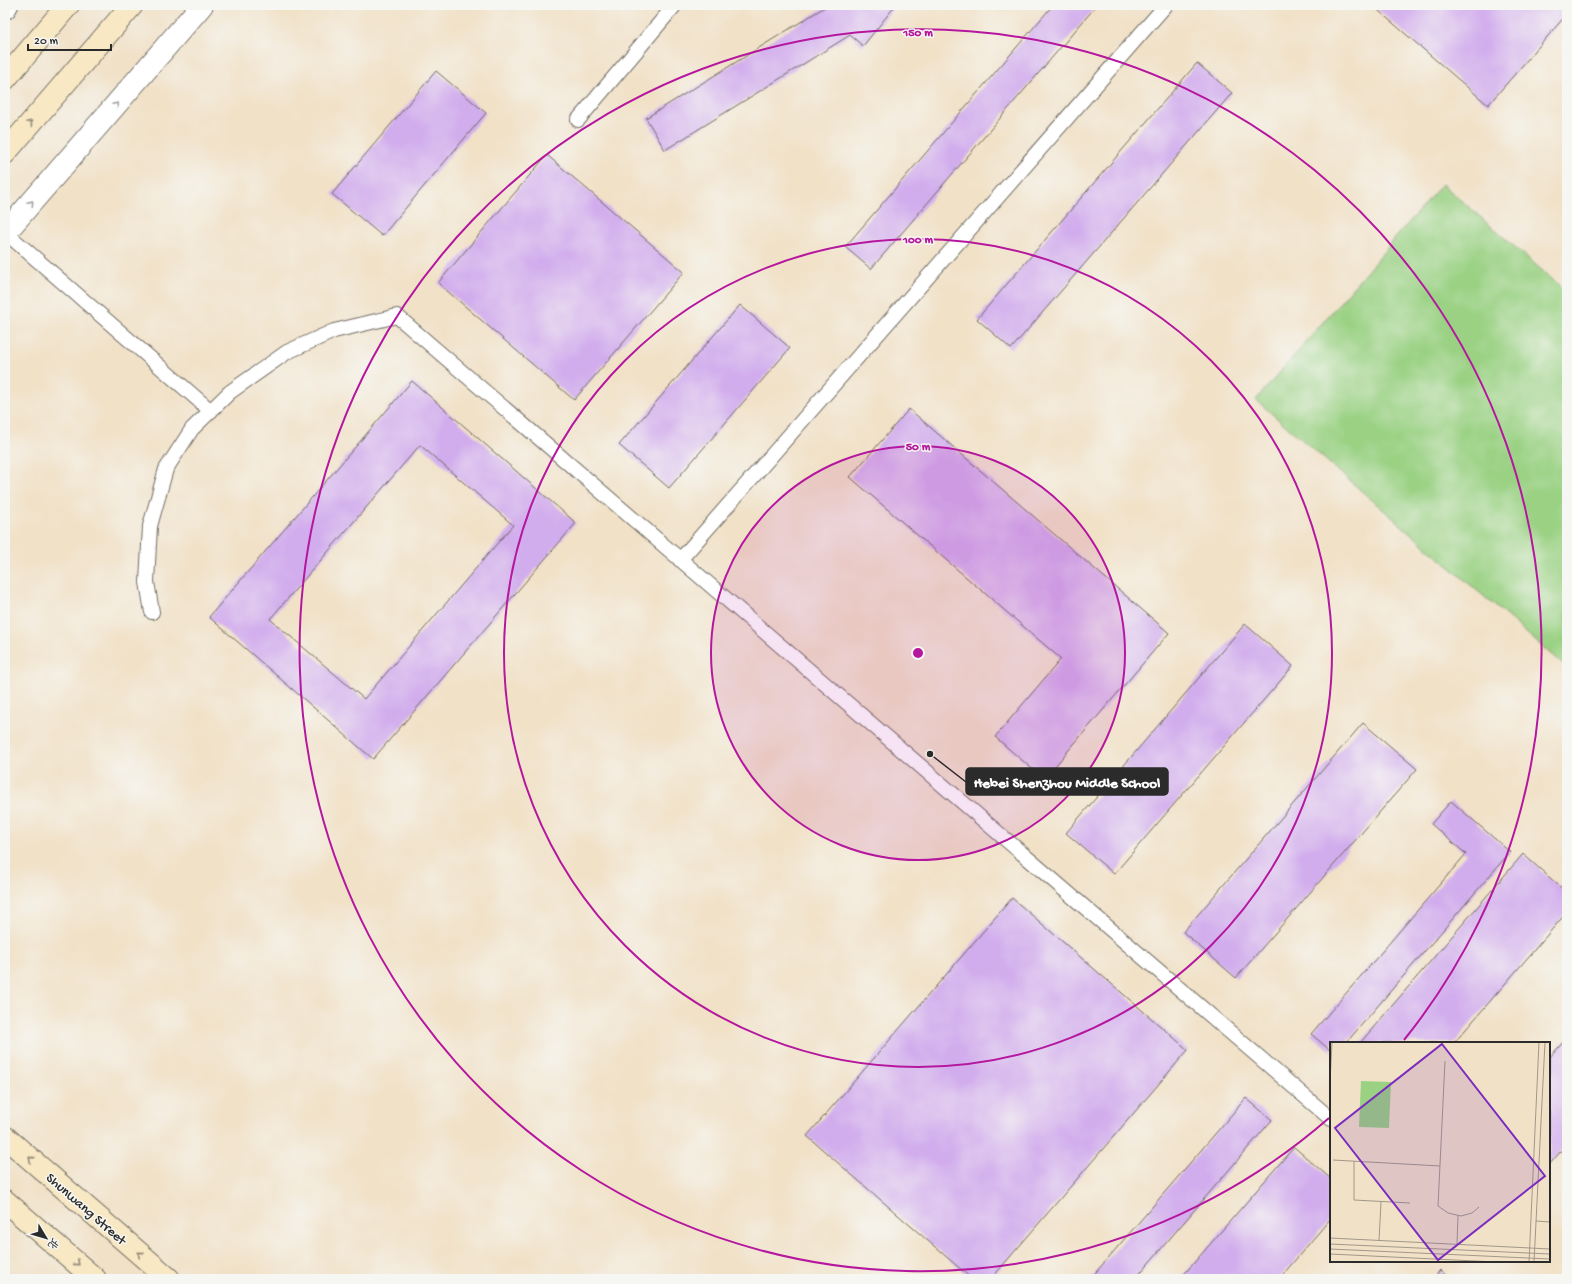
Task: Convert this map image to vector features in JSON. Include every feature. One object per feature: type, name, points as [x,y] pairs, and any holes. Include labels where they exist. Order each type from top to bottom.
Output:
[{"type":"street","points":[[5,79],[68,5]]},
{"type":"street","points":[[5,153],[132,5]]},
{"type":"street","points":[[5,233],[202,5]]},
{"type":"street","name":"Shunwang Street","points":[[5,1137],[169,1279]]},
{"type":"street","points":[[5,1201],[95,1279]]},
{"type":"lane","points":[[578,120],[675,5]]},
{"type":"lane","points":[[680,560],[1166,5]]},
{"type":"lane","points":[[5,233],[211,411]]},
{"type":"lane","points":[[152,612],[147,582],[150,526],[166,469],[192,429],[230,392],[287,352],[334,332],[397,316],[1330,1117]]},
{"type":"green space","points":[[1442,184],[1567,292],[1567,668],[1256,400]]},
{"type":"building","points":[[828,5],[895,6],[863,46],[850,35],[665,150],[646,118]]},
{"type":"building","points":[[1053,5],[1097,5],[871,269],[845,247]]},
{"type":"building","points":[[1372,5],[1567,5],[1567,14],[1488,105]]},
{"type":"building","points":[[1197,63],[1232,93],[1011,349],[977,319]]},
{"type":"building","points":[[436,71],[486,113],[382,236],[332,194]]},
{"type":"building","points":[[547,155],[684,272],[574,400],[438,283]]},
{"type":"building","points":[[740,305],[790,348],[669,488],[619,445]]},
{"type":"building","points":[[412,381],[576,523],[373,759],[209,617]],"holes":[[[420,445],[513,525],[364,699],[270,619]]]},
{"type":"building","points":[[909,409],[1169,633],[1044,779],[995,737],[1061,659],[850,477]]},
{"type":"building","points":[[1245,624],[1293,666],[1114,874],[1066,833]]},
{"type":"building","points":[[1363,723],[1417,769],[1236,978],[1183,932]]},
{"type":"building","points":[[1451,801],[1510,852],[1347,1042],[1330,1042],[1330,1050],[1311,1034],[1466,854],[1431,824]]},
{"type":"building","points":[[1523,854],[1567,893],[1567,912],[1455,1042],[1361,1042]]},
{"type":"building","points":[[1012,898],[1188,1050],[991,1279],[972,1279],[807,1136]]},
{"type":"building","points":[[1567,1038],[1567,1144],[1550,1164],[1550,1057]]},
{"type":"building","points":[[1246,1098],[1272,1120],[1135,1279],[1090,1279]]},
{"type":"building","points":[[1294,1147],[1330,1178],[1330,1219],[1279,1279],[1180,1279]]},
{"type":"building","points":[[1440,1270],[1450,1279],[1433,1279]]},
{"type":"place","name":"Hebei Shenzhou Middle School","points":[[930,754]]}]
